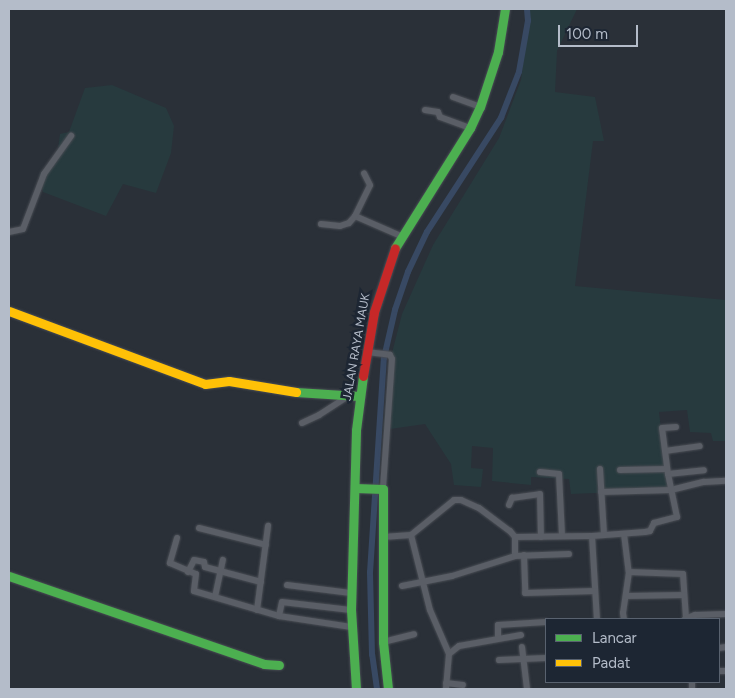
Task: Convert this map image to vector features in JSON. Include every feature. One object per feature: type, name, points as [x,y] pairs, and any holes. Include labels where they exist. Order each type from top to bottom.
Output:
[{"type":"street","name":"JALAN RAYA MAUK","points":[[356,689],[351,627],[351,593],[358,488],[359,396],[369,353],[374,312],[383,278],[401,236],[470,128],[480,107],[498,52],[505,9]]},
{"type":"street","points":[[452,98],[480,107]]},
{"type":"street","points":[[425,110],[438,112],[440,117],[470,128]]},
{"type":"street","points":[[9,232],[23,228],[44,174],[71,136]]},
{"type":"street","points":[[321,224],[340,226],[349,223],[355,216],[370,183],[364,173]]},
{"type":"street","points":[[355,216],[401,236]]},
{"type":"street","points":[[9,311],[205,384],[229,381],[287,391],[359,396]]},
{"type":"street","points":[[369,353],[388,355],[392,359],[381,489],[383,642],[388,689]]},
{"type":"street","points":[[302,422],[319,415],[348,396]]},
{"type":"street","points":[[515,537],[592,536],[648,532],[654,523],[678,517],[667,471],[662,428],[676,427]]},
{"type":"street","points":[[665,451],[700,446]]},
{"type":"street","points":[[600,469],[604,535]]},
{"type":"street","points":[[620,470],[704,470]]},
{"type":"street","points":[[540,472],[559,474],[562,536]]},
{"type":"street","points":[[601,492],[671,490],[704,482],[726,481]]},
{"type":"street","points":[[358,488],[381,489]]},
{"type":"street","points":[[509,505],[512,498],[540,494],[541,537]]},
{"type":"street","points":[[383,536],[411,535],[457,500],[479,508],[507,528],[515,537],[515,556]]},
{"type":"street","points":[[257,610],[268,526]]},
{"type":"street","points":[[199,528],[266,545]]},
{"type":"street","points":[[624,534],[629,572],[624,618]]},
{"type":"street","points":[[411,535],[421,582],[448,654],[446,686],[463,685]]},
{"type":"street","points":[[592,536],[597,618]]},
{"type":"street","points":[[177,538],[170,563],[196,575],[194,591],[279,616],[351,627]]},
{"type":"street","points":[[402,586],[452,576],[515,556],[569,554]]},
{"type":"street","points":[[524,555],[525,592],[596,591]]},
{"type":"street","points":[[188,572],[194,560],[204,562],[205,567],[261,582]]},
{"type":"street","points":[[215,597],[223,560]]},
{"type":"street","points":[[629,572],[682,573],[684,576],[685,618],[726,614]]},
{"type":"street","points":[[9,576],[264,664],[279,665]]},
{"type":"street","points":[[288,584],[351,593]]},
{"type":"street","points":[[626,596],[684,595]]},
{"type":"street","points":[[279,616],[280,603],[282,602],[351,610]]},
{"type":"street","points":[[498,638],[498,625],[545,622]]},
{"type":"street","points":[[383,642],[414,634]]},
{"type":"street","points":[[448,654],[459,646],[521,634]]},
{"type":"street","points":[[522,646],[527,689]]},
{"type":"street","points":[[499,660],[545,658]]},
{"type":"green space","points":[[530,9],[577,9],[557,51],[555,92],[595,97],[604,141],[593,141],[575,286],[726,300],[726,441],[713,441],[711,433],[690,432],[687,410],[659,412],[668,490],[571,494],[569,479],[531,477],[531,485],[492,481],[493,448],[472,446],[471,468],[483,469],[481,487],[454,485],[451,464],[425,424],[383,430],[391,357],[402,314],[433,245],[499,138],[521,80]]},
{"type":"green space","points":[[112,85],[166,108],[174,126],[171,153],[156,193],[123,184],[106,216],[43,192],[39,175],[57,156],[60,134],[69,132],[85,88]]},
{"type":"waterway","points":[[377,689],[372,655],[370,573],[384,358],[395,310],[408,272],[427,232],[501,118],[519,72],[528,21],[527,9]]},
{"type":"traffic: fast","points":[[395,248],[470,128],[480,107],[498,52],[505,9]]},
{"type":"traffic: fast","points":[[356,689],[351,610],[356,430],[363,376]]},
{"type":"traffic: fast","points":[[296,392],[359,396]]},
{"type":"traffic: fast","points":[[355,488],[383,489],[383,642],[388,689]]},
{"type":"traffic: fast","points":[[9,576],[264,664],[279,665]]},
{"type":"traffic: slow","points":[[9,311],[205,384],[229,381],[296,392]]},
{"type":"traffic: jam","points":[[363,376],[374,312],[395,248]]}]
